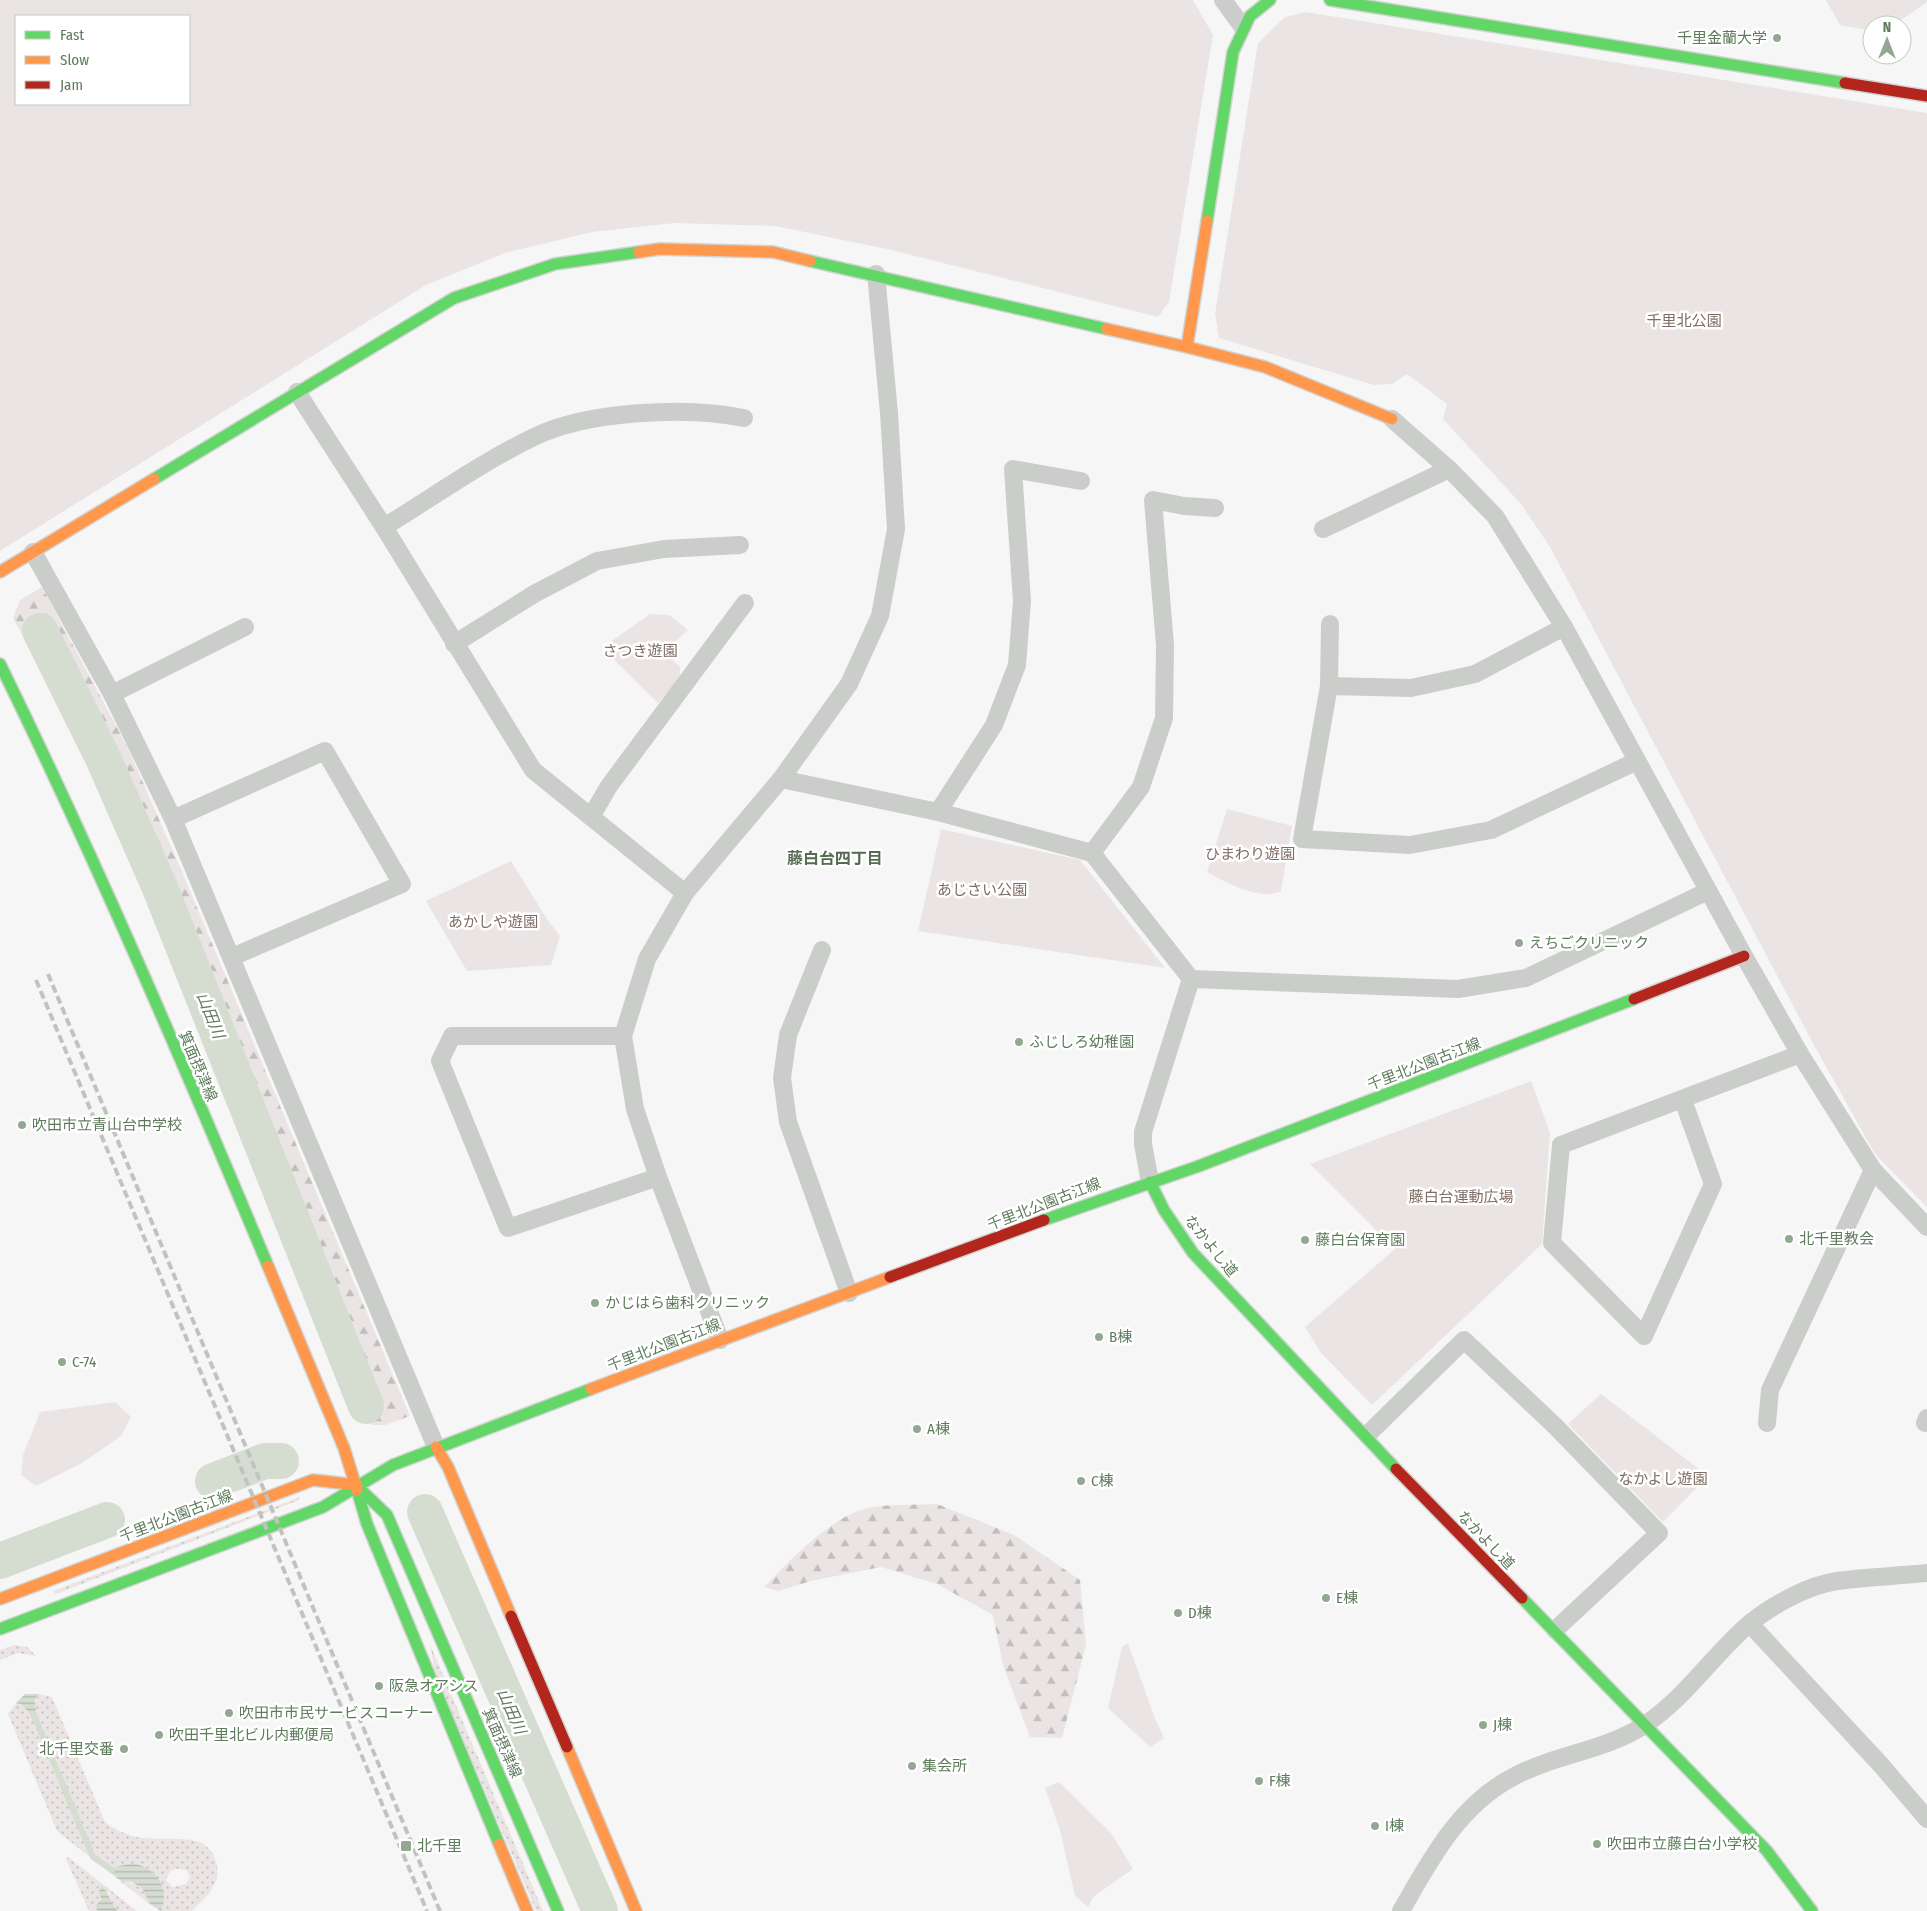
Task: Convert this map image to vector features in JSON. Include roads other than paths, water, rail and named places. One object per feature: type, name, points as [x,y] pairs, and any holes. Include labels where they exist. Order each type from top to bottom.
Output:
[{"type":"street","points":[[1223,0],[1242,26]]},
{"type":"street","points":[[1187,347],[1234,52],[1242,26],[1257,7],[1270,0]]},
{"type":"street","points":[[1330,0],[1927,96]]},
{"type":"street","points":[[0,572],[454,298],[555,264],[660,250],[773,252],[876,274],[1187,347],[1208,350],[1314,385],[1392,419],[1449,469],[1495,516],[1564,627],[1708,891],[1800,1054],[1873,1170],[1927,1227]]},
{"type":"street","points":[[720,1340],[658,1177],[635,1110],[623,1036],[647,959],[685,893],[781,779],[849,684],[880,616],[896,530],[889,413],[876,274]]},
{"type":"street","points":[[297,392],[384,528],[533,770],[685,893]]},
{"type":"street","points":[[384,528],[499,456],[536,436],[584,420],[637,414],[708,412],[744,418]]},
{"type":"street","points":[[938,812],[994,725],[1017,665],[1022,601],[1013,469],[1081,481]]},
{"type":"street","points":[[1323,529],[1449,469]]},
{"type":"street","points":[[1092,853],[1141,787],[1164,718],[1165,645],[1153,500],[1184,506],[1215,508]]},
{"type":"street","points":[[454,644],[534,594],[598,561],[664,550],[740,546]]},
{"type":"street","points":[[33,552],[112,694],[173,819],[436,1447],[448,1467],[636,1911]]},
{"type":"street","points":[[591,817],[609,786],[745,603]]},
{"type":"street","points":[[1330,624],[1330,686],[1302,839],[1410,845],[1491,830],[1637,761]]},
{"type":"street","points":[[112,694],[244,627]]},
{"type":"street","points":[[1330,686],[1411,688],[1475,674],[1564,627]]},
{"type":"street","name":"箕面摂津線","points":[[0,664],[43,749],[99,870],[340,1438],[357,1485],[367,1524],[527,1911]]},
{"type":"street","points":[[173,819],[325,751],[402,884],[232,958]]},
{"type":"street","points":[[781,779],[938,812],[1092,853],[1192,980],[1458,989],[1516,980],[1526,978],[1708,891]]},
{"type":"street","points":[[822,950],[788,1035],[782,1078],[788,1122],[849,1293]]},
{"type":"street","name":"千里北公園古江線","points":[[0,1629],[323,1507],[393,1465],[436,1447],[720,1340],[1208,1162],[1744,956]]},
{"type":"street","points":[[1150,1182],[1143,1144],[1144,1132],[1192,980]]},
{"type":"street","points":[[623,1036],[452,1036],[440,1061],[508,1228],[658,1177]]},
{"type":"street","points":[[1683,1100],[1712,1184],[1644,1336],[1552,1243],[1561,1145],[1800,1054]]},
{"type":"street","points":[[1767,1423],[1770,1390],[1873,1170]]},
{"type":"street","name":"なかよし道","points":[[1150,1182],[1164,1210],[1193,1253],[1322,1392],[1367,1435],[1476,1553],[1555,1630],[1767,1851],[1812,1911]]},
{"type":"street","points":[[1367,1435],[1464,1340],[1576,1447],[1658,1533],[1555,1630]]},
{"type":"street","name":"千里北公園古江線","points":[[4,1597],[312,1480],[357,1485]]},
{"type":"street","name":"箕面摂津線","points":[[357,1485],[387,1515],[558,1911]]},
{"type":"street","points":[[1401,1911],[1429,1862],[1469,1808],[1513,1777],[1623,1736],[1646,1724],[1669,1705],[1750,1624],[1789,1597],[1835,1581],[1927,1573]]},
{"type":"street","points":[[1750,1624],[1881,1765],[1927,1819]]},
{"type":"waterway","name":"山田川","points":[[40,631],[103,758],[160,888],[366,1406]]},
{"type":"waterway","points":[[213,1481],[265,1461],[281,1461]]},
{"type":"waterway","name":"山田川","points":[[425,1512],[600,1911]]},
{"type":"waterway","points":[[0,1561],[107,1520]]},
{"type":"waterway","points":[[33,1713],[93,1857],[112,1870]]},
{"type":"railway","points":[[48,974],[440,1911]]},
{"type":"railway","points":[[36,980],[427,1911]]},
{"type":"place","name":"千里金蘭大学","points":[[1777,38]]},
{"type":"place","name":"えちごクリニック","points":[[1519,943]]},
{"type":"place","name":"ふじしろ幼稚園","points":[[1019,1042]]},
{"type":"place","name":"吹田市立青山台中学校","points":[[22,1125]]},
{"type":"place","name":"北千里教会","points":[[1789,1239]]},
{"type":"place","name":"藤白台保育園","points":[[1305,1240]]},
{"type":"place","name":"かじはら歯科クリニック","points":[[595,1303]]},
{"type":"place","name":"B棟","points":[[1099,1337]]},
{"type":"place","name":"C-74","points":[[62,1362]]},
{"type":"place","name":"A棟","points":[[917,1429]]},
{"type":"place","name":"C棟","points":[[1081,1481]]},
{"type":"place","name":"E棟","points":[[1326,1598]]},
{"type":"place","name":"D棟","points":[[1178,1613]]},
{"type":"place","name":"阪急オアシス","points":[[379,1686]]},
{"type":"place","name":"吹田市市民サービスコーナー","points":[[229,1713]]},
{"type":"place","name":"J棟","points":[[1483,1725]]},
{"type":"place","name":"吹田千里北ビル内郵便局","points":[[159,1735]]},
{"type":"place","name":"北千里交番","points":[[124,1749]]},
{"type":"place","name":"集会所","points":[[912,1766]]},
{"type":"place","name":"F棟","points":[[1259,1781]]},
{"type":"place","name":"I棟","points":[[1375,1826]]},
{"type":"place","name":"吹田市立藤白台小学校","points":[[1597,1844]]},
{"type":"place","name":"北千里","points":[[406,1846]]},
{"type":"district","name":"藤白台四丁目","points":[[835,858]]},
{"type":"park label","name":"千里北公園","points":[[1684,321]]},
{"type":"park label","name":"さつき遊園","points":[[640,651]]},
{"type":"park label","name":"ひまわり遊園","points":[[1250,854]]},
{"type":"park label","name":"あじさい公園","points":[[982,890]]},
{"type":"park label","name":"あかしや遊園","points":[[493,922]]},
{"type":"park label","name":"藤白台運動広場","points":[[1461,1197]]},
{"type":"park label","name":"なかよし遊園","points":[[1663,1479]]}]
